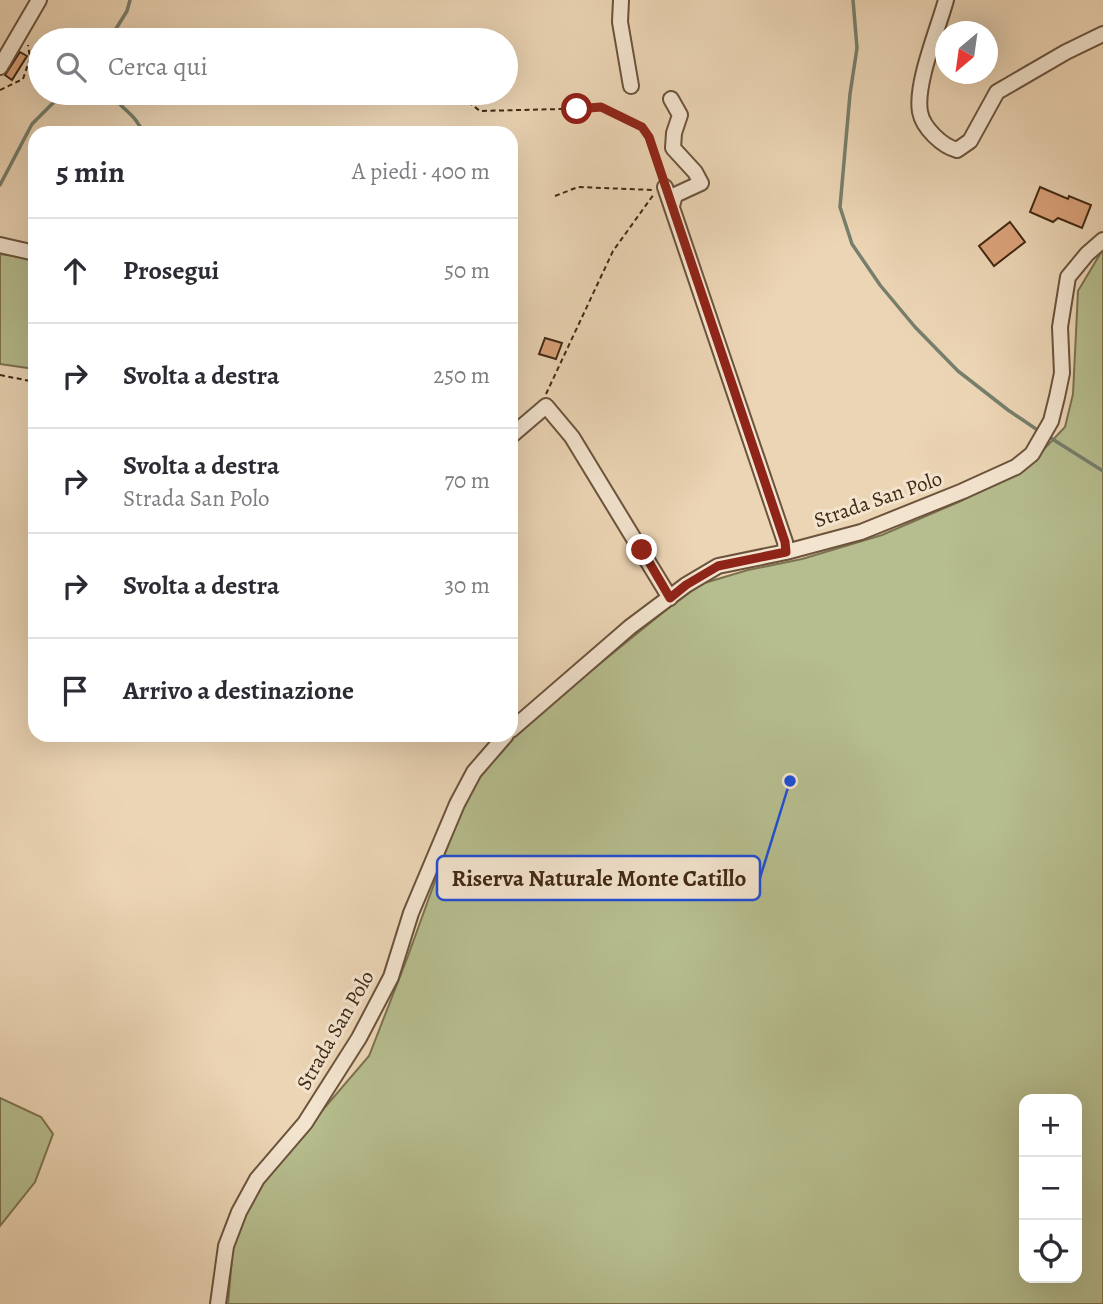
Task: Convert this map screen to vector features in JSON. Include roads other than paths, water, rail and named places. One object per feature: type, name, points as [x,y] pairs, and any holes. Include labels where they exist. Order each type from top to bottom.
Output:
[{"type":"street","points":[[0,67],[39,0]]},
{"type":"street","points":[[621,0],[620,22],[631,86]]},
{"type":"street","points":[[946,0],[922,80],[920,113],[936,138],[945,147],[957,150],[970,141],[997,92],[1103,34]]},
{"type":"street","points":[[671,99],[680,115],[673,148],[695,172],[701,183],[675,195],[672,206]]},
{"type":"street","points":[[665,187],[785,542],[786,552]]},
{"type":"street","name":"Strada San Polo","points":[[518,724],[630,627],[686,585],[718,566],[786,552],[861,532],[1016,467],[1032,454],[1044,436],[1062,373],[1060,327],[1068,277],[1103,240]]},
{"type":"street","points":[[0,245],[28,251]]},
{"type":"street","points":[[518,430],[547,406],[572,437],[670,598]]},
{"type":"street","name":"Strada San Polo","points":[[218,1304],[226,1246],[239,1212],[257,1179],[305,1123],[359,1038],[391,977],[411,913],[457,804],[474,772],[500,742]]},
{"type":"waterway","points":[[116,28],[130,0]]},
{"type":"waterway","points":[[853,0],[857,48],[840,207],[852,244],[880,285],[915,327],[958,371],[1039,431]]},
{"type":"waterway","points":[[31,126],[51,105]]},
{"type":"waterway","points":[[121,105],[139,126]]},
{"type":"waterway","points":[[0,185],[28,132]]},
{"type":"waterway","points":[[1046,435],[1103,471]]},
{"type":"place","name":"Riserva Naturale Monte Catillo","points":[[790,781]]}]
